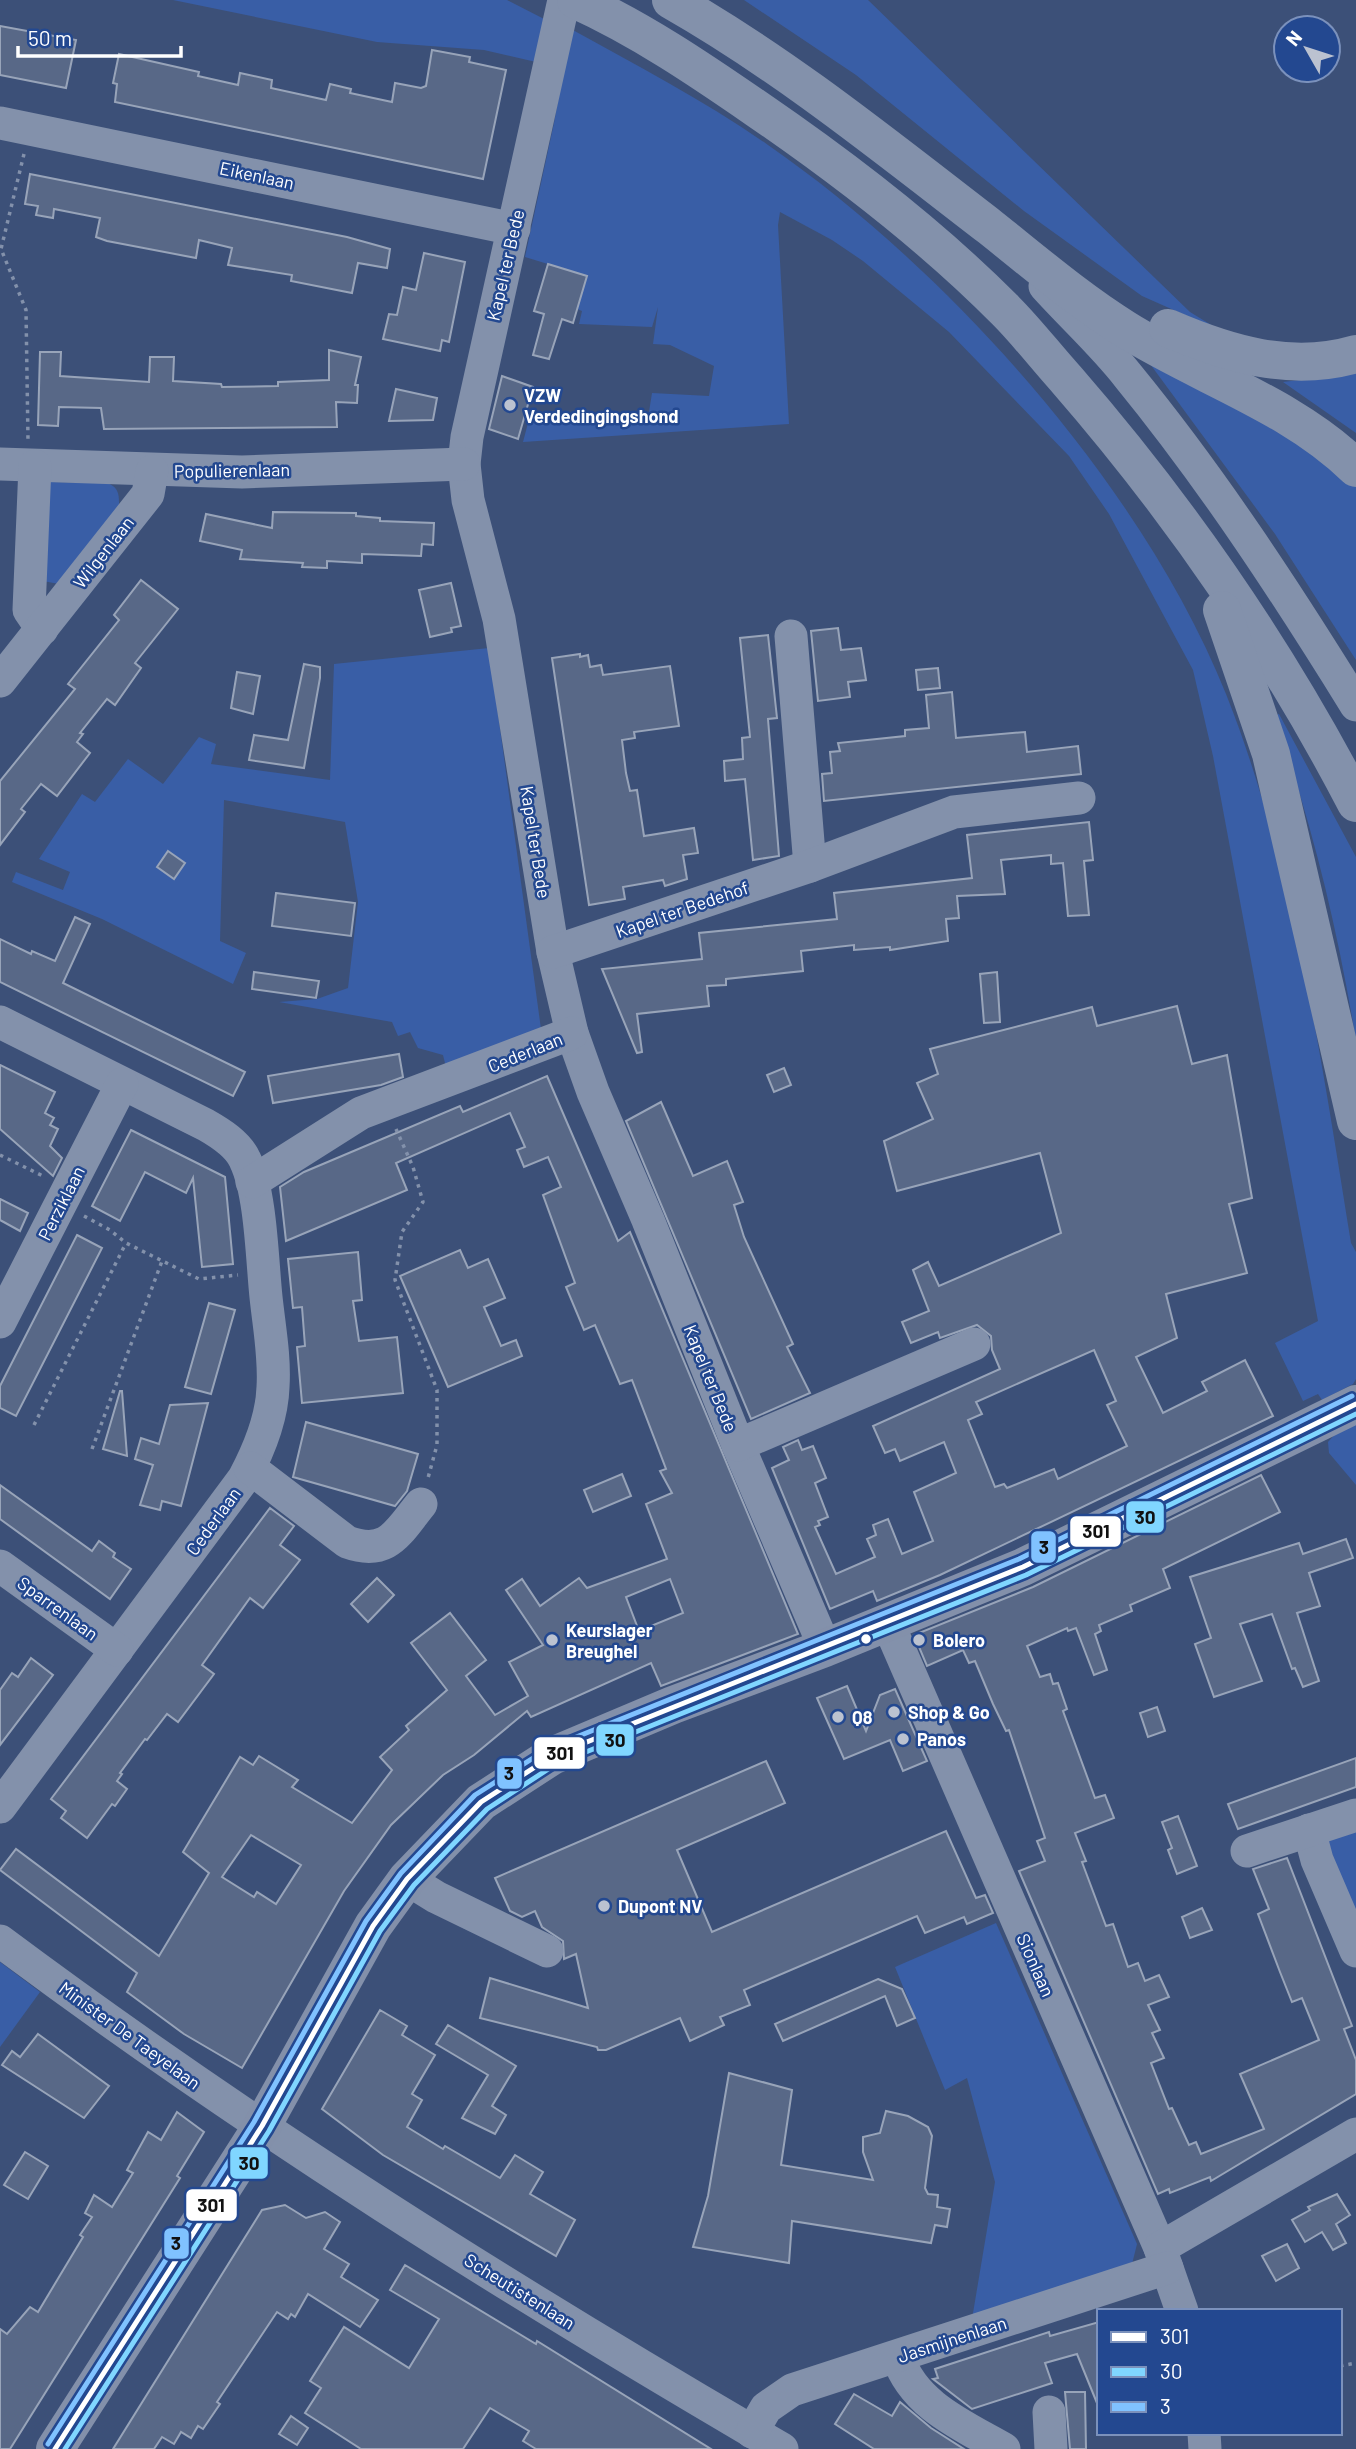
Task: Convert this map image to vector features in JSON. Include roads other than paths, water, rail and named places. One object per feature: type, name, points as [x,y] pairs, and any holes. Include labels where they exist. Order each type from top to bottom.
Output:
[{"type":"highway","points":[[576,0],[696,67],[812,147],[876,196],[1005,310],[1108,428],[1198,542],[1322,738],[1356,803]]},
{"type":"highway","points":[[671,0],[721,29],[818,93],[912,168],[1126,330],[1302,427],[1356,468]]},
{"type":"highway","points":[[990,228],[1017,237],[1107,298],[1223,351],[1263,361],[1356,354]]},
{"type":"highway","points":[[1198,542],[1271,754],[1356,1121]]},
{"type":"main road","points":[[55,2449],[262,2126],[361,1945],[407,1879],[481,1802],[552,1756],[673,1705],[825,1648],[887,1620],[1023,1567],[1356,1404]]},
{"type":"street","name":"Kapel ter Bede","points":[[564,0],[470,424],[464,464],[468,500],[499,620],[554,952],[572,1033],[593,1091],[738,1445],[825,1648]]},
{"type":"street","name":"Eikenlaan","points":[[15,126],[514,229]]},
{"type":"street","points":[[990,228],[1127,374],[1194,461],[1284,589],[1356,705]]},
{"type":"street","name":"Populierenlaan","points":[[0,464],[242,472],[464,464]]},
{"type":"street","points":[[35,466],[29,610],[42,629]]},
{"type":"street","name":"Wilgenlaan","points":[[0,681],[148,495],[152,471]]},
{"type":"street","points":[[791,636],[810,866]]},
{"type":"street","name":"Kapel ter Bedehof","points":[[554,952],[810,866],[954,812],[1079,798]]},
{"type":"street","name":"Cederlaan","points":[[0,1022],[224,1135],[245,1158],[252,1182],[264,1272],[273,1388],[267,1424],[250,1468],[0,1807]]},
{"type":"street","name":"Cederlaan","points":[[252,1182],[361,1113],[572,1033]]},
{"type":"street","name":"Perziklaan","points":[[0,1322],[8,1287],[64,1196],[122,1084]]},
{"type":"street","points":[[738,1445],[974,1344]]},
{"type":"street","points":[[250,1468],[347,1542],[362,1548],[378,1547],[393,1539],[421,1504]]},
{"type":"street","name":"Sparrenlaan","points":[[0,1566],[117,1650]]},
{"type":"street","name":"Sionlaan","points":[[887,1620],[1163,2258],[1181,2309]]},
{"type":"street","points":[[1247,1851],[1356,1815]]},
{"type":"street","points":[[1309,1830],[1317,1860],[1356,1951]]},
{"type":"street","points":[[407,1879],[436,1897],[547,1951]]},
{"type":"street","name":"Minister De Taeyelaan","points":[[5,1955],[262,2126]]},
{"type":"street","name":"Scheutistenlaan","points":[[262,2126],[340,2179],[576,2327],[782,2449]]},
{"type":"street","name":"Jasmijnenlaan","points":[[752,2432],[766,2408],[792,2390],[898,2357],[1163,2258],[1356,2134]]},
{"type":"street","points":[[898,2357],[902,2371],[933,2408],[1004,2449]]},
{"type":"street","points":[[1049,2412],[1051,2449]]},
{"type":"place","name":"VZW Verdedingingshond","points":[[510,405]]},
{"type":"place","name":"Keurslager Breughel","points":[[552,1640]]},
{"type":"place","name":"Bolero","points":[[919,1640]]},
{"type":"place","name":"Shop & Go","points":[[894,1712]]},
{"type":"place","name":"Q8","points":[[838,1717]]},
{"type":"place","name":"Panos","points":[[903,1739]]},
{"type":"place","name":"Dupont NV","points":[[604,1906]]}]
